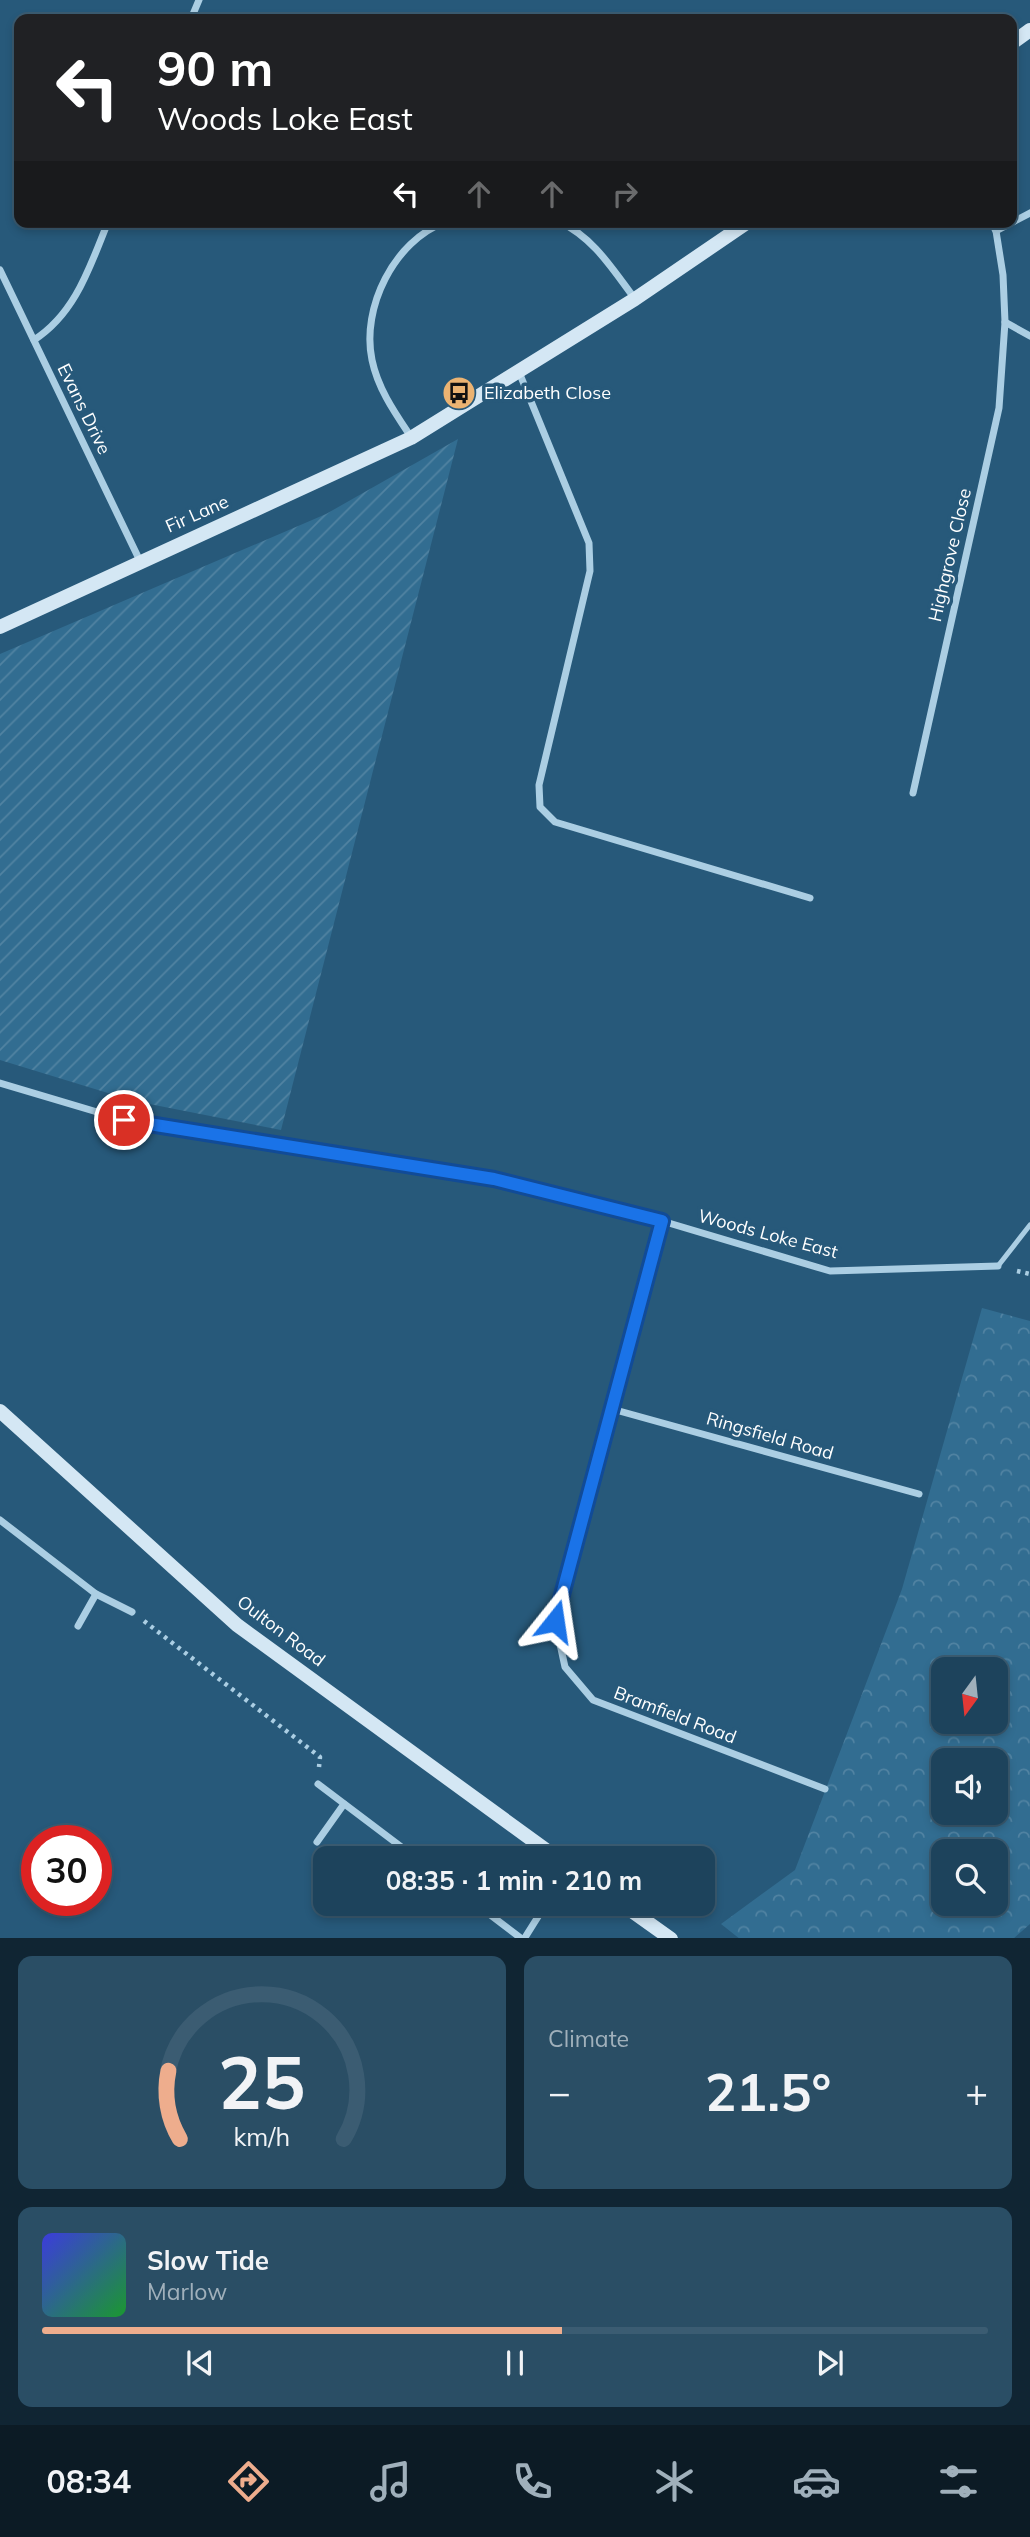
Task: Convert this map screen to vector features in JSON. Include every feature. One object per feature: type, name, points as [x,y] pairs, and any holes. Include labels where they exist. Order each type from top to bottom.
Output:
[{"type":"street","points":[[34,340],[47,332],[66,312],[82,287],[106,228]]},
{"type":"street","points":[[411,438],[389,403],[377,377],[370,342],[370,324],[382,287],[399,259],[421,236],[435,228]]},
{"type":"street","points":[[570,228],[598,249],[635,299]]},
{"type":"street","name":"Fir Lane","points":[[0,627],[411,438],[635,299],[739,228]]},
{"type":"street","name":"Highgrove Close","points":[[913,793],[999,408],[1004,321],[1003,275],[994,228]]},
{"type":"street","points":[[996,231],[1002,228]]},
{"type":"street","name":"Evans Drive","points":[[0,270],[140,561]]},
{"type":"street","points":[[1004,321],[1030,336]]},
{"type":"street","points":[[519,372],[589,543],[590,571],[539,785],[540,807],[555,822],[810,898]]},
{"type":"street","name":"Woods Loke East","points":[[0,1083],[124,1120],[494,1179],[662,1221],[830,1271],[999,1266]]},
{"type":"street","name":"Bramfield Road","points":[[662,1221],[555,1621],[565,1667],[593,1700],[825,1789]]},
{"type":"street","name":"Ringsfield Road","points":[[612,1409],[919,1494]]},
{"type":"street","name":"Oulton Road","points":[[0,1411],[237,1625],[541,1846]]},
{"type":"street","points":[[0,1520],[96,1594],[132,1612]]},
{"type":"street","points":[[78,1626],[96,1594]]},
{"type":"street","points":[[318,1784],[400,1846]]},
{"type":"street","points":[[317,1842],[344,1804]]},
{"type":"street","points":[[493,1916],[523,1938],[538,1916]]},
{"type":"street","points":[[639,1916],[671,1938]]},
{"type":"lane","points":[[999,1266],[1030,1225]]},
{"type":"path","points":[[132,1612],[320,1757],[318,1784]]},
{"type":"green space","points":[[458,439],[281,1130],[134,1101],[0,1060],[0,654],[326,514]]},
{"type":"green space","points":[[982,1308],[1030,1321],[1030,1924],[1014,1938],[739,1938],[721,1924],[795,1870],[902,1589]]},
{"type":"place","name":"Elizabeth Close","points":[[459,393]]},
{"type":"route","points":[[124,1120],[494,1179],[662,1221],[555,1621]]}]
